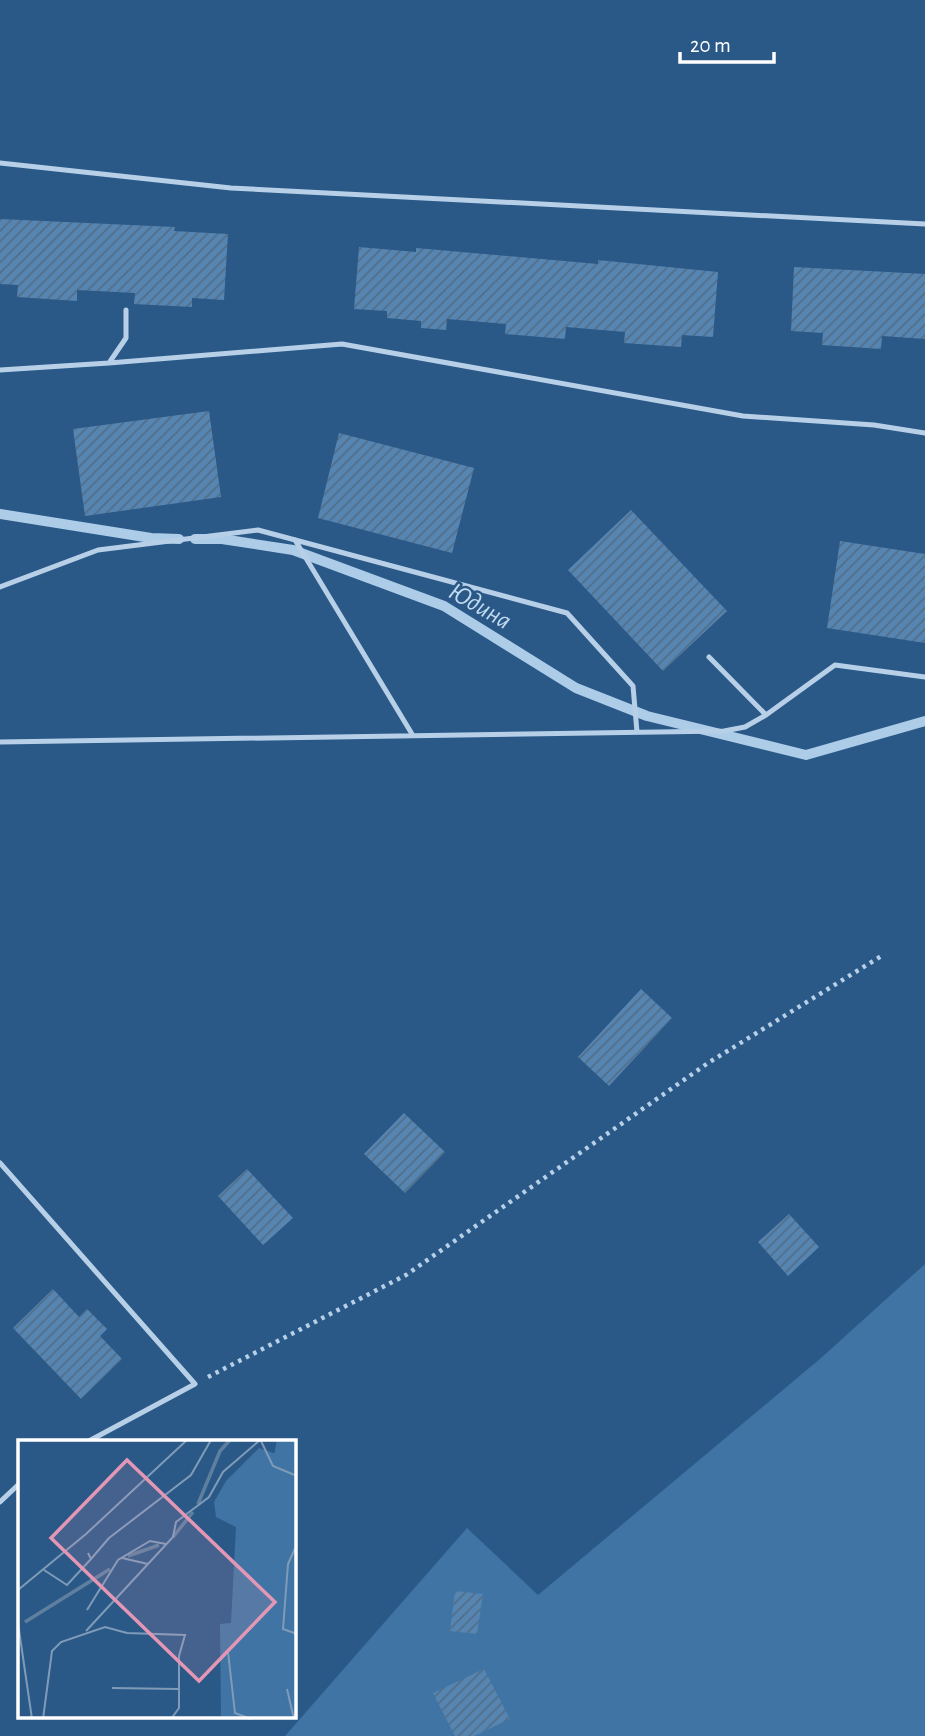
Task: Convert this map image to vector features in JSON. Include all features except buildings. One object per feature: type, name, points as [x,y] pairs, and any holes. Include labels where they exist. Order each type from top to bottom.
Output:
[{"type":"lane","points":[[0,163],[231,188],[925,224]]},
{"type":"lane","points":[[109,363],[126,338],[126,310]]},
{"type":"lane","points":[[0,370],[342,344],[743,416],[874,425],[925,433]]},
{"type":"lane","points":[[0,587],[98,550],[258,530],[567,613],[633,686],[637,732]]},
{"type":"lane","points":[[295,540],[412,734]]},
{"type":"lane","points":[[709,657],[766,715]]},
{"type":"lane","points":[[0,742],[724,730],[745,727],[766,715],[835,665],[925,677]]},
{"type":"lane","points":[[0,1163],[195,1384],[92,1440]]},
{"type":"lane","points":[[0,1502],[18,1485]]},
{"type":"path","points":[[195,1384],[407,1275],[708,1063],[883,955]]},
{"type":"shaded area","points":[[925,1264],[925,1736],[285,1736],[467,1528],[538,1595],[821,1358]]},
{"type":"waterway","name":"Юдина","points":[[0,514],[151,538],[179,539]]},
{"type":"waterway","name":"Юдина","points":[[195,539],[222,539],[293,550],[444,606],[576,688],[647,716],[806,755],[925,721]]}]
